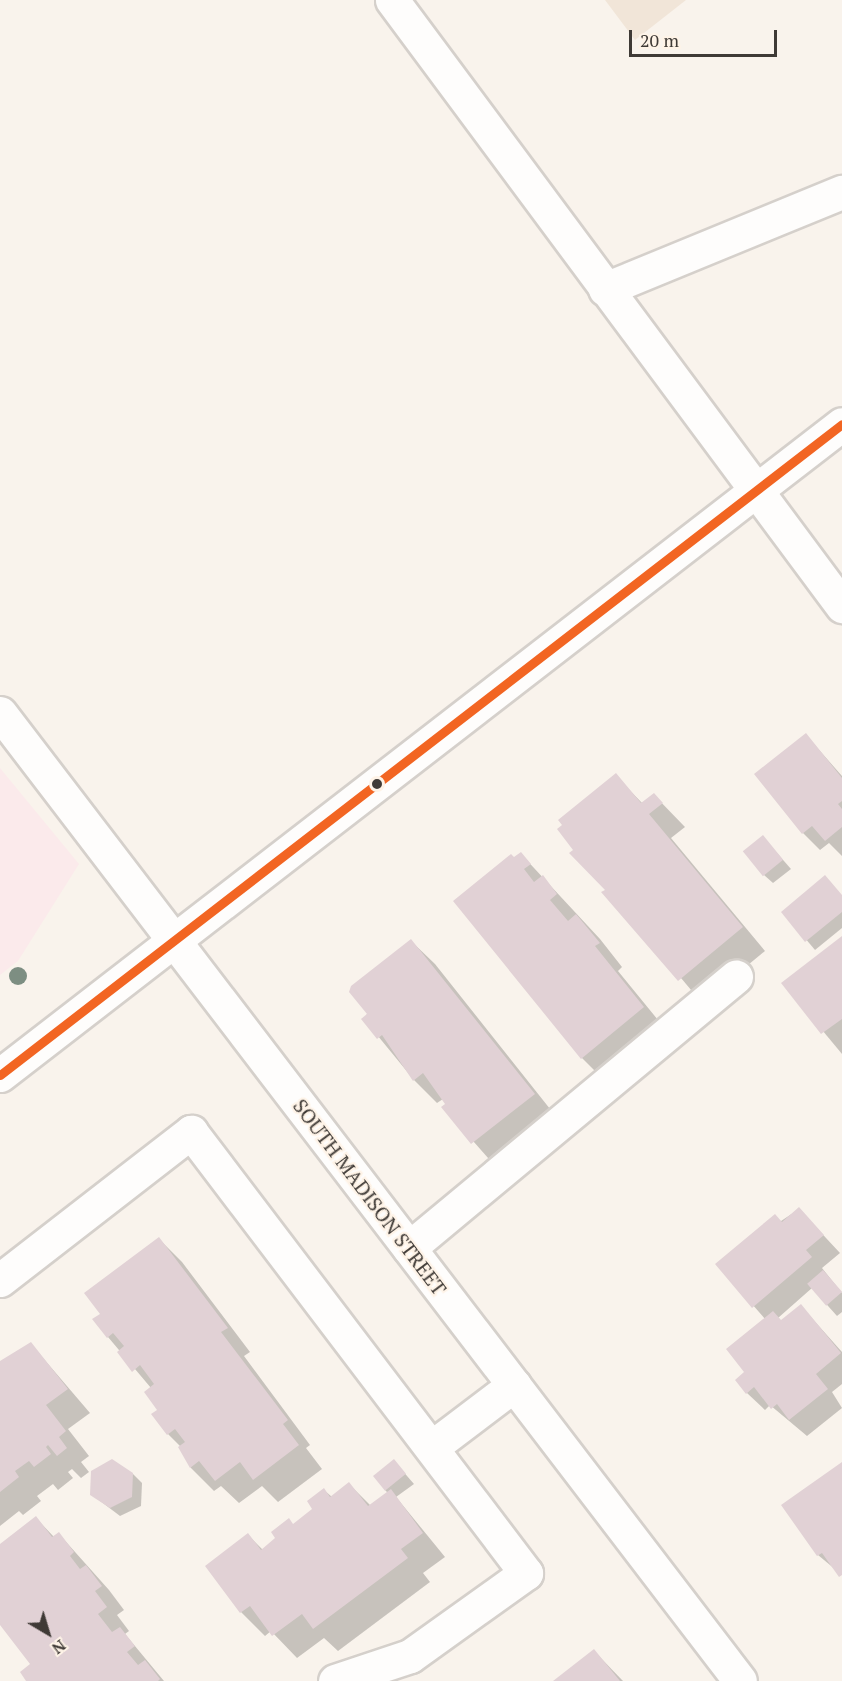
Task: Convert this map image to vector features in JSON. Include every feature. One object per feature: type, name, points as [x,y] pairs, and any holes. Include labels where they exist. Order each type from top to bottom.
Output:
[{"type":"street","points":[[392,0],[754,492],[842,606]]},
{"type":"street","points":[[605,289],[842,192]]},
{"type":"street","points":[[0,1075],[842,424]]},
{"type":"street","name":"SOUTH MADISON STREET","points":[[0,713],[740,1681]]},
{"type":"street","points":[[409,1248],[736,977]]},
{"type":"street","points":[[0,1280],[191,1132],[526,1573],[410,1656],[335,1681]]},
{"type":"street","points":[[432,1447],[514,1385]]},
{"type":"shaded area","points":[[605,0],[686,0],[635,40]]},
{"type":"shaded area","points":[[0,768],[79,864],[18,961],[0,975]]},
{"type":"building","points":[[806,733],[842,778],[842,801],[838,804],[842,809],[842,827],[825,841],[812,826],[802,834],[754,774]]},
{"type":"building","points":[[616,773],[641,803],[654,793],[663,803],[649,814],[743,927],[678,981],[601,892],[605,890],[569,853],[573,850],[557,829],[562,825],[558,820]]},
{"type":"building","points":[[763,835],[783,860],[763,876],[743,851]]},
{"type":"building","points":[[521,852],[531,864],[524,869],[534,882],[543,875],[557,894],[550,900],[568,921],[576,914],[600,943],[595,946],[644,1007],[581,1059],[453,901],[511,854],[514,857]]},
{"type":"building","points":[[825,875],[842,895],[842,912],[805,942],[781,912]]},
{"type":"building","points":[[842,936],[842,1019],[821,1034],[781,983]]},
{"type":"building","points":[[411,939],[535,1094],[471,1144],[441,1107],[445,1104],[423,1073],[413,1081],[382,1035],[377,1039],[361,1019],[367,1014],[349,992],[351,986]]},
{"type":"building","points":[[799,1207],[824,1235],[806,1250],[812,1257],[752,1308],[715,1264],[775,1214],[782,1222]]},
{"type":"building","points":[[159,1237],[228,1328],[221,1332],[288,1420],[283,1424],[299,1445],[253,1480],[240,1462],[215,1481],[199,1461],[190,1468],[178,1447],[185,1442],[175,1429],[167,1435],[151,1414],[157,1410],[144,1392],[154,1384],[140,1365],[132,1372],[117,1352],[124,1346],[113,1333],[107,1338],[92,1319],[100,1314],[84,1293]]},
{"type":"building","points":[[823,1270],[842,1292],[826,1306],[807,1284]]},
{"type":"building","points":[[801,1304],[841,1353],[816,1374],[828,1389],[789,1420],[777,1404],[771,1409],[754,1387],[746,1394],[735,1380],[744,1372],[726,1349],[773,1311],[781,1320]]},
{"type":"building","points":[[31,1342],[68,1389],[46,1405],[66,1431],[59,1437],[67,1448],[57,1456],[48,1445],[46,1447],[51,1454],[34,1467],[29,1461],[15,1471],[19,1477],[0,1492],[0,1361]]},
{"type":"building","points":[[112,1459],[133,1473],[132,1497],[110,1508],[90,1495],[91,1471]]},
{"type":"building","points":[[394,1459],[406,1474],[385,1491],[373,1476]]},
{"type":"building","points":[[842,1462],[842,1575],[839,1577],[822,1553],[817,1556],[781,1505]]},
{"type":"building","points":[[349,1482],[368,1506],[391,1489],[423,1533],[401,1549],[408,1558],[313,1629],[302,1614],[272,1636],[250,1606],[240,1613],[205,1566],[248,1533],[261,1550],[275,1538],[271,1532],[289,1518],[293,1524],[312,1509],[307,1501],[324,1488],[330,1497]]},
{"type":"building","points":[[36,1516],[52,1537],[59,1532],[74,1552],[70,1556],[80,1569],[86,1565],[102,1586],[95,1591],[107,1607],[98,1614],[112,1632],[120,1627],[135,1646],[127,1652],[138,1665],[145,1660],[160,1679],[158,1681],[26,1681],[20,1672],[30,1664],[0,1625],[0,1544]]},
{"type":"building","points":[[594,1649],[620,1681],[553,1681]]},
{"type":"transit line","points":[[0,1075],[842,424]]}]
